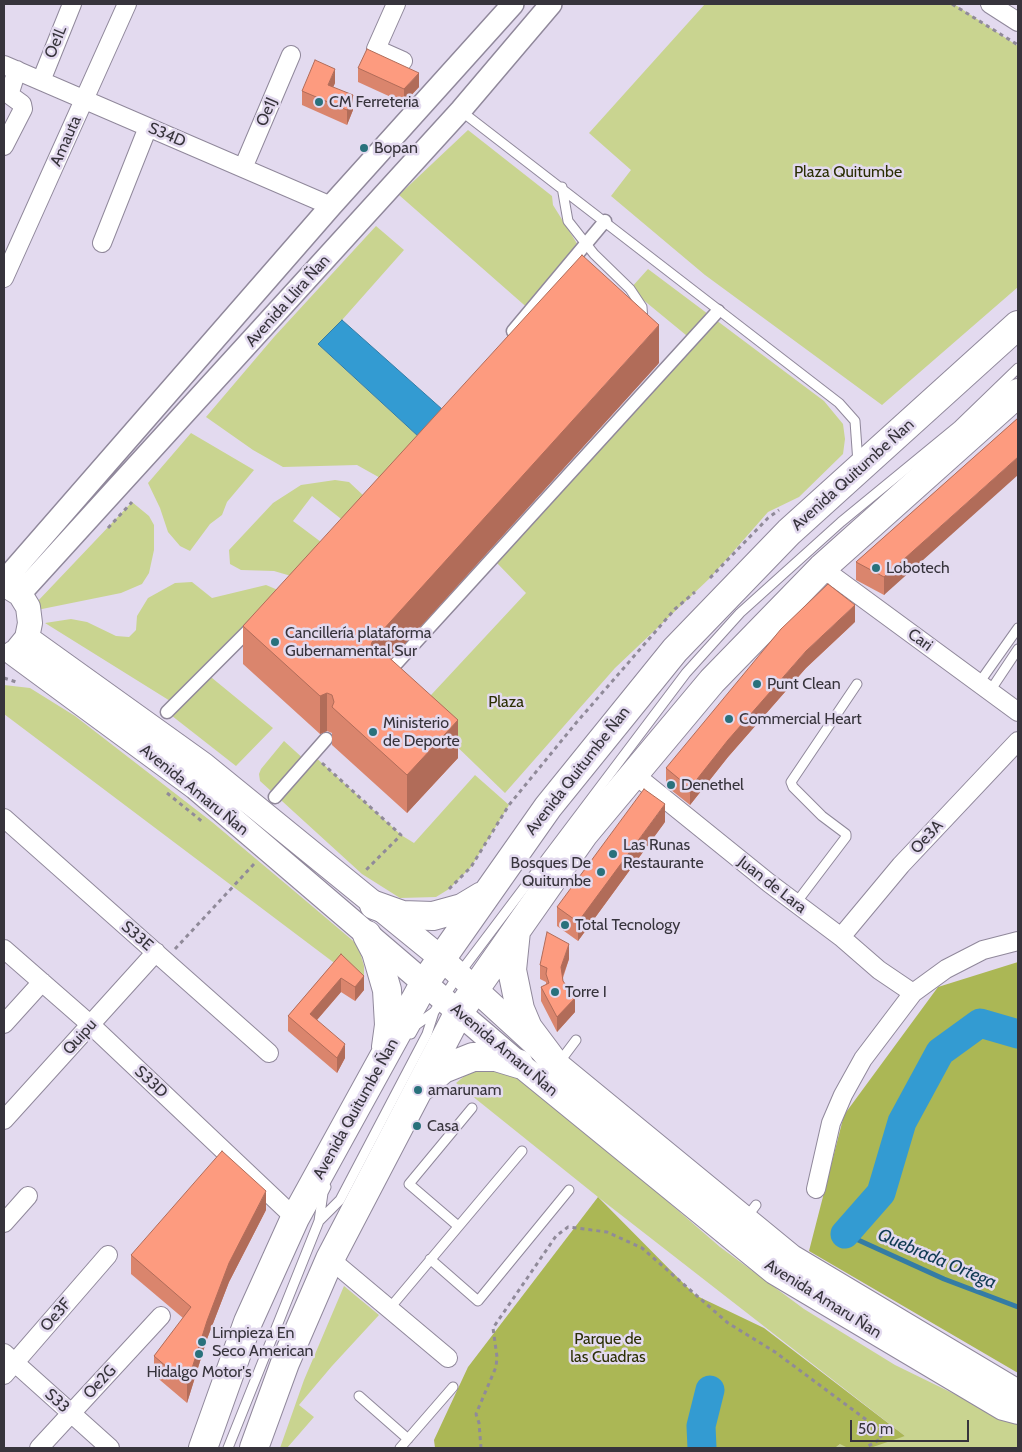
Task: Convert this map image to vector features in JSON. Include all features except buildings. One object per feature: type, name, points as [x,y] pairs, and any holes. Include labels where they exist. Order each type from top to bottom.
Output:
[{"type":"main road","name":"Avenida Quitumbe Ñan","points":[[203,1448],[248,1322],[307,1219],[382,1071],[440,1001],[458,974],[487,892],[548,807],[674,650],[789,532],[1018,325]]},
{"type":"main road","name":"Avenida Quitumbe Ñan","points":[[254,1448],[285,1363],[330,1259],[418,1090],[440,1001],[458,974],[516,929],[584,834],[712,681],[822,568],[1018,393]]},
{"type":"main road","points":[[9,586],[28,608],[30,623],[14,649]]},
{"type":"main road","name":"Avenida Amaru Ñan","points":[[14,649],[204,766],[458,974],[555,1062],[751,1212],[792,1257],[1018,1392]]},
{"type":"main road","name":"Avenida Amaru Ñan","points":[[14,649],[195,787],[440,1001],[774,1272],[1003,1408],[1018,1412]]},
{"type":"main road","points":[[374,905],[402,914],[432,916],[462,908],[487,892]]},
{"type":"main road","points":[[516,929],[512,970],[517,1000],[528,1028],[555,1062]]},
{"type":"main road","points":[[366,935],[379,962],[387,990],[389,1025],[382,1071]]},
{"type":"main road","points":[[418,1090],[443,1069],[473,1057],[496,1057],[519,1064]]},
{"type":"street","name":"Oe1L","points":[[41,81],[72,4]]},
{"type":"street","name":"Amauta","points":[[4,278],[127,4]]},
{"type":"street","points":[[396,4],[376,49],[403,61]]},
{"type":"street","name":"Avenida Llira Ñan","points":[[9,586],[331,206],[513,4]]},
{"type":"street","name":"Avenida Llira Ñan","points":[[9,586],[461,110],[552,4]]},
{"type":"street","points":[[990,4],[1018,22]]},
{"type":"street","name":"Oe1J","points":[[243,168],[291,55]]},
{"type":"street","name":"S34D","points":[[10,68],[331,206]]},
{"type":"street","points":[[4,146],[23,109],[22,104],[11,96],[10,68]]},
{"type":"street","points":[[102,243],[148,127]]},
{"type":"street","points":[[507,338],[605,221]]},
{"type":"street","points":[[378,686],[718,311]]},
{"type":"street","name":"Cari","points":[[822,568],[1018,712]]},
{"type":"street","points":[[167,712],[265,613]]},
{"type":"street","points":[[275,797],[326,739]]},
{"type":"street","name":"Oe3A","points":[[841,937],[901,864],[1018,741]]},
{"type":"street","name":"Juan de Lara","points":[[634,774],[680,821],[765,887],[796,903],[841,937],[875,973],[913,993]]},
{"type":"street","name":"S33E","points":[[4,818],[269,1053]]},
{"type":"street","points":[[816,1189],[831,1123],[843,1095],[862,1059],[913,993],[946,969],[983,950],[1018,941]]},
{"type":"street","name":"S33D","points":[[4,949],[307,1219]]},
{"type":"street","name":"Quipu","points":[[4,1120],[91,1025],[160,956]]},
{"type":"street","points":[[4,1024],[42,982]]},
{"type":"street","points":[[4,1224],[28,1196]]},
{"type":"street","name":"Oe3F","points":[[7,1364],[108,1255]]},
{"type":"street","points":[[330,1259],[389,1309],[452,1353]]},
{"type":"street","name":"Oe2G","points":[[39,1448],[161,1316]]},
{"type":"street","name":"S33","points":[[7,1364],[71,1413],[110,1448]]},
{"type":"lane","points":[[461,110],[562,187],[718,311],[840,403],[855,421],[858,434],[858,470]]},
{"type":"lane","points":[[562,187],[568,221],[586,244],[630,288],[642,307],[644,329]]},
{"type":"lane","points":[[458,974],[648,720],[686,673],[740,613],[841,522],[958,426],[1018,368]]},
{"type":"lane","points":[[985,687],[1018,628]]},
{"type":"lane","points":[[985,687],[1018,649]]},
{"type":"lane","points":[[796,903],[846,834],[822,816],[792,787],[791,782],[856,684]]},
{"type":"lane","points":[[406,1042],[416,1025],[440,1001]]},
{"type":"lane","points":[[307,1219],[340,1200],[426,1034],[440,1001]]},
{"type":"lane","points":[[555,1062],[576,1040]]},
{"type":"lane","points":[[350,1138],[382,1071]]},
{"type":"lane","points":[[458,1226],[409,1184],[472,1108]]},
{"type":"lane","points":[[389,1309],[522,1151]]},
{"type":"lane","points":[[228,1448],[307,1219],[323,1193],[330,1177]]},
{"type":"lane","points":[[430,1259],[478,1301],[569,1190]]},
{"type":"lane","points":[[400,1448],[453,1387]]},
{"type":"lane","points":[[359,1396],[408,1439]]},
{"type":"path","points":[[952,4],[1018,45]]},
{"type":"path","points":[[443,893],[471,867],[509,804],[576,722],[675,610],[695,592]]},
{"type":"path","points":[[313,755],[401,835],[362,874]]},
{"type":"path","points":[[162,789],[208,826]]},
{"type":"path","points":[[246,857],[262,870]]},
{"type":"path","points":[[160,956],[254,864]]},
{"type":"path","points":[[481,1448],[480,1423],[476,1414],[496,1367],[497,1357],[493,1328],[556,1236],[568,1227],[607,1232],[642,1248],[728,1324],[774,1352],[868,1420],[882,1438],[864,1448]]},
{"type":"green space","name":"Plaza Quitumbe","points":[[705,4],[954,4],[1018,46],[1018,287],[882,405],[705,275],[611,196],[631,170],[589,133]]},
{"type":"green space","points":[[468,130],[552,196],[553,205],[581,250],[531,311],[399,195]]},
{"type":"green space","points":[[376,226],[404,250],[342,320],[318,344],[419,437],[382,479],[357,465],[283,467],[253,450],[206,417],[274,337]]},
{"type":"green space","name":"Plaza","points":[[648,269],[824,401],[843,424],[845,439],[843,454],[799,497],[768,512],[710,578],[615,668],[505,793],[418,709],[526,593],[497,563],[692,340],[630,289]]},
{"type":"green space","points":[[191,433],[254,470],[227,502],[222,515],[210,524],[190,551],[180,546],[168,532],[160,508],[148,483]]},
{"type":"green space","points":[[335,480],[349,482],[365,497],[345,522],[312,496],[293,521],[325,545],[291,576],[274,571],[241,570],[230,564],[229,550],[273,503],[301,485]]},
{"type":"green space","points":[[132,502],[149,516],[154,525],[154,550],[149,573],[142,584],[121,593],[37,610],[36,603]]},
{"type":"green space","points":[[192,582],[212,598],[266,585],[285,593],[206,673],[273,728],[236,766],[167,712],[175,704],[45,623],[71,619],[87,622],[116,636],[129,637],[136,630],[137,616],[148,598],[175,583]]},
{"type":"green space","points":[[4,685],[30,688],[75,716],[212,822],[358,945],[364,966],[364,990],[341,968],[4,714]]},
{"type":"green space","points":[[284,741],[306,761],[313,755],[401,835],[414,843],[475,775],[509,805],[471,867],[449,889],[436,897],[400,898],[362,874],[260,781],[259,774],[261,769]]},
{"type":"green space","points":[[1018,962],[1018,1373],[809,1251],[844,1115],[938,987]]},
{"type":"green space","points":[[486,1067],[513,1073],[536,1087],[720,1247],[804,1309],[895,1365],[983,1408],[1018,1420],[1018,1448],[835,1448],[840,1444],[905,1436],[598,1197],[456,1083],[467,1074]]},
{"type":"green space","name":"Parque de las Cuadras","points":[[598,1197],[695,1295],[764,1328],[905,1436],[870,1448],[848,1448],[840,1444],[835,1448],[435,1448],[434,1440],[468,1367]]},
{"type":"green space","points":[[344,1286],[379,1315],[299,1405],[314,1417],[287,1448],[280,1448],[304,1380]]},
{"type":"water","points":[[342,320],[443,410],[419,437],[318,344]]},
{"type":"waterway","points":[[845,1234],[881,1193],[902,1122],[940,1052],[980,1023],[1018,1034]]},
{"type":"waterway","name":"Quebrada Ortega","points":[[845,1234],[944,1279],[1018,1307]]},
{"type":"waterway","points":[[702,1448],[701,1426],[710,1390]]},
{"type":"place","name":"CM Ferreteria","points":[[319,102]]},
{"type":"place","name":"Bopan","points":[[364,148]]},
{"type":"place","name":"Lobotech","points":[[876,568]]},
{"type":"place","name":"Cancillería plataforma Gubernamental Sur","points":[[275,642]]},
{"type":"place","name":"Punt Clean","points":[[757,684]]},
{"type":"place","name":"Commercial Heart","points":[[729,719]]},
{"type":"place","name":"Ministerio de Deporte","points":[[373,732]]},
{"type":"place","name":"Denethel","points":[[671,785]]},
{"type":"place","name":"Las Runas Restaurante","points":[[613,854]]},
{"type":"place","name":"Bosques De Quitumbe","points":[[601,872]]},
{"type":"place","name":"Total Tecnology","points":[[565,925]]},
{"type":"place","name":"Torre I","points":[[555,992]]},
{"type":"place","name":"amarunam","points":[[418,1090]]},
{"type":"place","name":"Casa","points":[[417,1126]]},
{"type":"place","name":"Limpieza En Seco American","points":[[202,1342]]},
{"type":"place","name":"Hidalgo Motor's","points":[[199,1354]]}]
